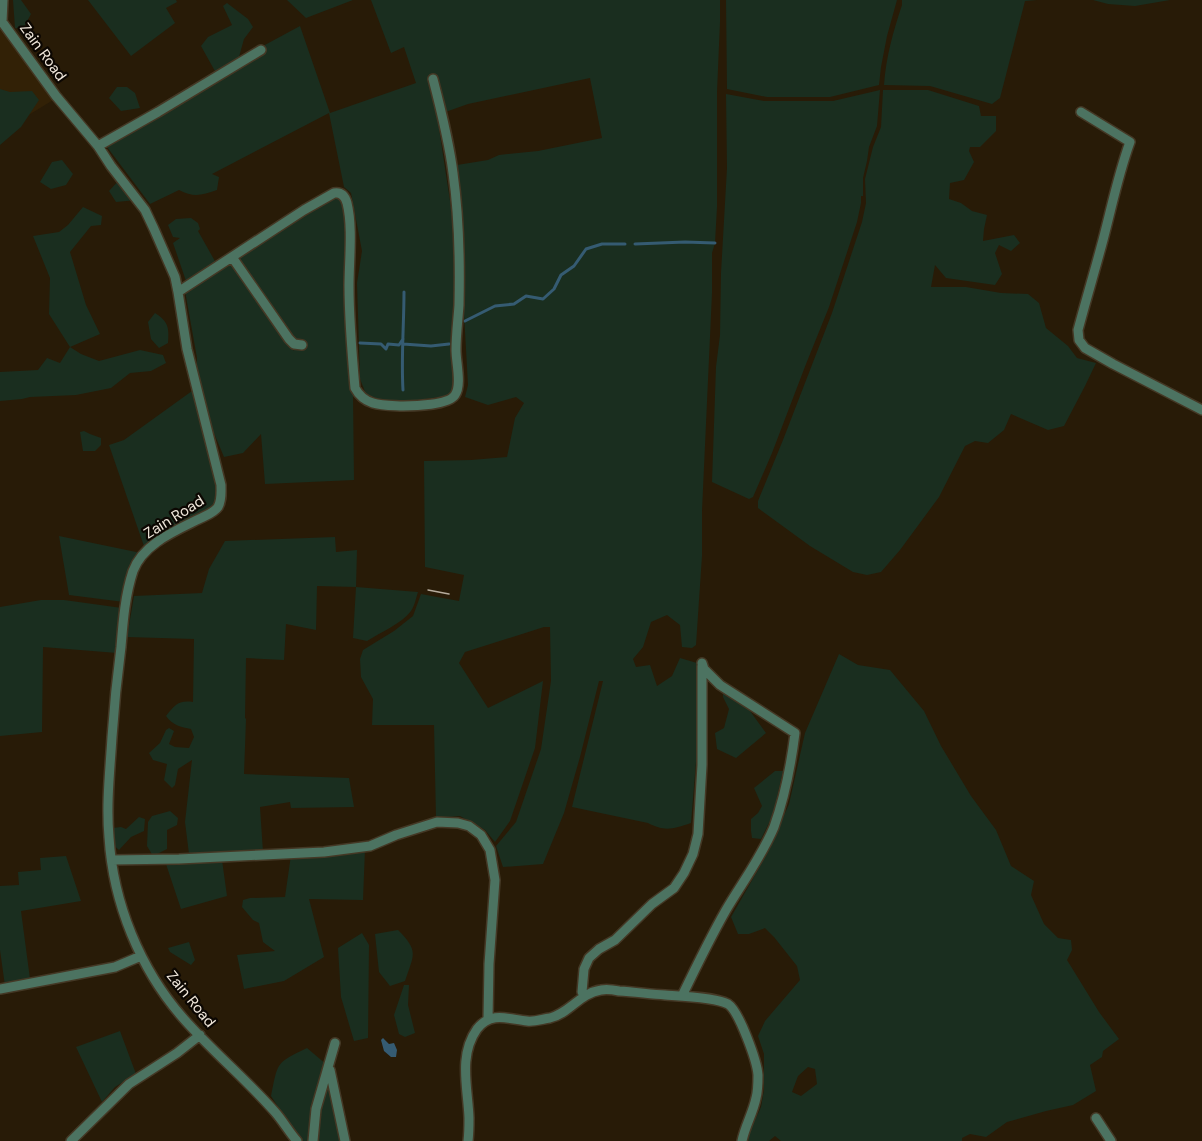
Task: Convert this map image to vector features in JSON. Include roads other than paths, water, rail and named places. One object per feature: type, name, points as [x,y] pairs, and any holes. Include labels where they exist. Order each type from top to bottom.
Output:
[{"type":"street","points":[[1,21],[3,0]]},
{"type":"street","name":"Zain Road","points":[[1,21],[145,210],[175,277],[187,350],[221,485],[221,499],[213,512],[152,546],[141,557],[130,581],[114,706],[108,825],[116,882],[129,928],[141,956],[170,1002],[276,1113],[297,1141]]},
{"type":"street","points":[[98,146],[261,50]]},
{"type":"street","points":[[178,292],[322,199],[339,192],[344,196],[348,215],[349,303],[355,388],[359,396],[373,403],[416,406],[453,398],[456,394],[458,380],[456,353],[459,305],[458,227],[453,172],[433,79]]},
{"type":"street","points":[[1081,112],[1130,142],[1112,200],[1078,330],[1079,340],[1085,348],[1113,364],[1202,410]]},
{"type":"street","points":[[232,257],[289,339],[294,344],[302,345]]},
{"type":"street","points":[[585,995],[582,992],[589,958],[615,940],[652,904],[674,888],[693,854],[698,834],[702,765],[702,663],[720,685],[795,733],[788,778],[773,829],[702,953],[682,996]]},
{"type":"street","points":[[112,860],[324,852],[370,846],[437,822],[469,826],[481,835],[490,850],[495,880],[488,1019]]},
{"type":"street","points":[[0,989],[106,969],[141,956]]},
{"type":"street","points":[[468,1141],[466,1055],[482,1023],[488,1019],[508,1017],[536,1021],[557,1016],[585,995],[602,989],[716,1000],[729,1005],[738,1016],[758,1074],[756,1097],[742,1141]]},
{"type":"street","points":[[71,1141],[129,1084],[200,1035]]},
{"type":"street","points":[[313,1141],[316,1109],[335,1043]]},
{"type":"street","points":[[329,1068],[345,1141]]},
{"type":"street","points":[[1096,1118],[1111,1141]]},
{"type":"water","points":[[383,1038],[389,1044],[394,1043],[397,1050],[396,1057],[391,1057],[384,1051],[381,1040]]},
{"type":"waterway","points":[[635,244],[715,243]]},
{"type":"waterway","points":[[465,321],[495,306],[514,304],[526,296],[543,299],[554,289],[561,275],[574,266],[586,249],[602,244],[625,244]]},
{"type":"waterway","points":[[403,390],[404,292]]},
{"type":"waterway","points":[[360,343],[381,344],[386,349],[388,344],[399,345],[403,339]]},
{"type":"waterway","points":[[403,344],[431,346],[449,344]]},
{"type":"tram line","points":[[428,590],[449,594]]}]
